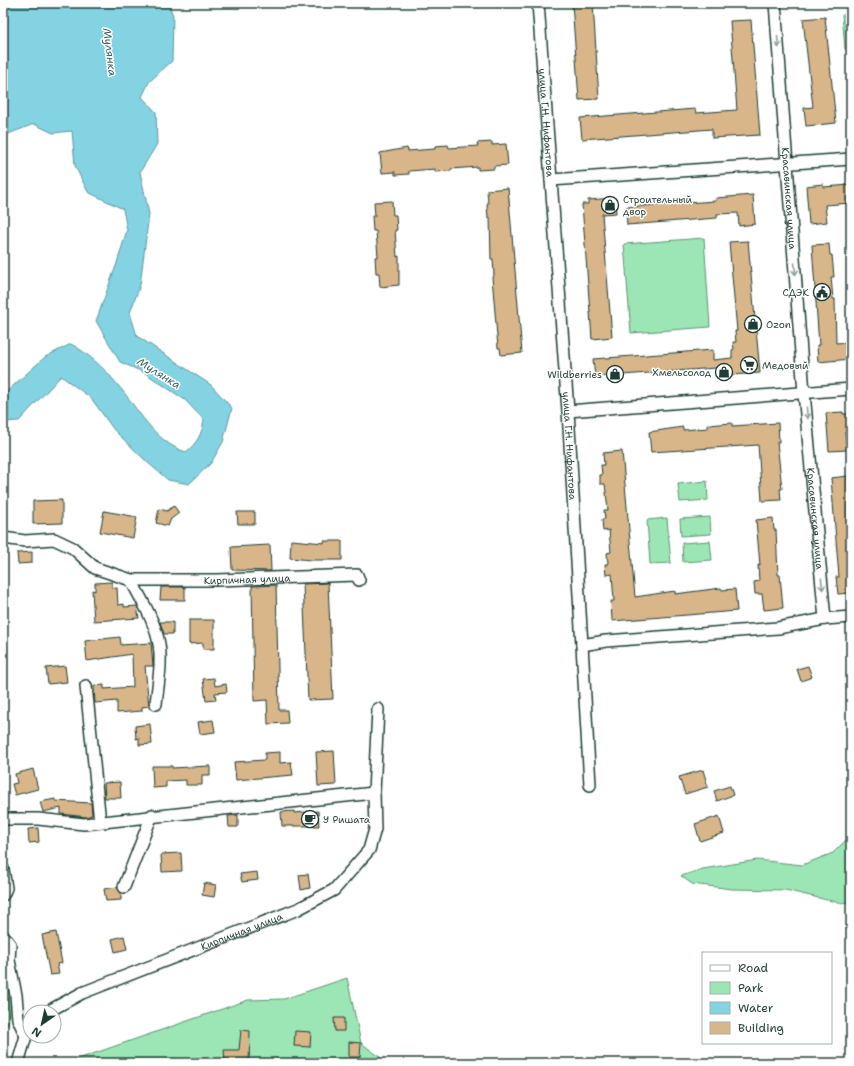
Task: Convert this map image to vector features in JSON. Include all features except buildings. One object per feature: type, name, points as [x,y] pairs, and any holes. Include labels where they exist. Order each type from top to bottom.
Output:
[{"type":"street","name":"улица Г.Н. Нифантова","points":[[538,3],[568,411],[590,785]]},
{"type":"street","name":"Красавинская улица","points":[[775,3],[804,393],[825,619]]},
{"type":"street","points":[[551,180],[851,159]]},
{"type":"street","points":[[568,411],[851,389]]},
{"type":"street","name":"Кирпичная улица","points":[[3,538],[25,541],[54,539],[73,548],[95,568],[131,580],[217,580],[357,575],[359,580]]},
{"type":"street","points":[[131,580],[151,619],[158,640],[160,660],[156,704]]},
{"type":"street","points":[[582,645],[606,641],[778,628],[825,619],[851,617]]},
{"type":"street","points":[[86,686],[100,822]]},
{"type":"street","name":"Кирпичная улица","points":[[62,1004],[82,993],[298,909],[334,890],[369,850],[375,829],[374,794],[378,709]]},
{"type":"street","points":[[3,819],[38,819],[84,824],[152,815],[374,794]]},
{"type":"street","points":[[124,887],[152,815]]},
{"type":"street","points":[[3,869],[6,888],[3,895]]},
{"type":"street","points":[[3,936],[10,944],[9,960],[16,995],[18,1019],[22,1025]]},
{"type":"street","points":[[18,1063],[25,1044]]},
{"type":"green space","points":[[842,15],[851,15],[851,49],[845,49]]},
{"type":"green space","points":[[704,238],[710,327],[631,333],[624,244]]},
{"type":"green space","points":[[707,481],[708,500],[680,502],[678,484]]},
{"type":"green space","points":[[710,517],[711,534],[681,536],[680,519]]},
{"type":"green space","points":[[667,518],[671,563],[650,564],[647,520]]},
{"type":"green space","points":[[710,541],[712,560],[683,562],[682,543]]},
{"type":"green space","points":[[851,835],[851,902],[840,903],[785,890],[732,889],[692,884],[681,876],[703,869],[757,860],[802,865],[833,853]]},
{"type":"green space","points":[[3,969],[11,998],[8,1025],[3,1024]]},
{"type":"green space","points":[[347,978],[361,1043],[380,1057],[380,1063],[74,1063],[75,1060],[248,1000],[284,999]]},
{"type":"water","name":"Мулянка","points":[[3,3],[168,3],[173,15],[172,61],[149,82],[142,97],[156,112],[157,144],[140,172],[149,214],[140,285],[130,313],[137,336],[211,385],[232,408],[223,442],[211,463],[189,484],[168,480],[114,430],[91,398],[61,376],[19,421],[3,422],[3,395],[45,357],[71,344],[84,352],[107,372],[125,393],[147,423],[165,441],[175,447],[186,452],[190,449],[196,442],[202,430],[204,420],[185,400],[145,373],[120,362],[96,321],[127,230],[123,209],[88,192],[75,166],[72,131],[53,133],[34,124],[3,136]]},
{"type":"place","name":"Строительный двор","points":[[610,205]]},
{"type":"place","name":"СДЭК","points":[[822,292]]},
{"type":"place","name":"Ozon","points":[[753,324]]},
{"type":"place","name":"Медовый","points":[[749,365]]},
{"type":"place","name":"Хмельсолод","points":[[724,372]]},
{"type":"place","name":"Wildberries","points":[[615,374]]},
{"type":"place","name":"У Ришата","points":[[310,819]]}]
